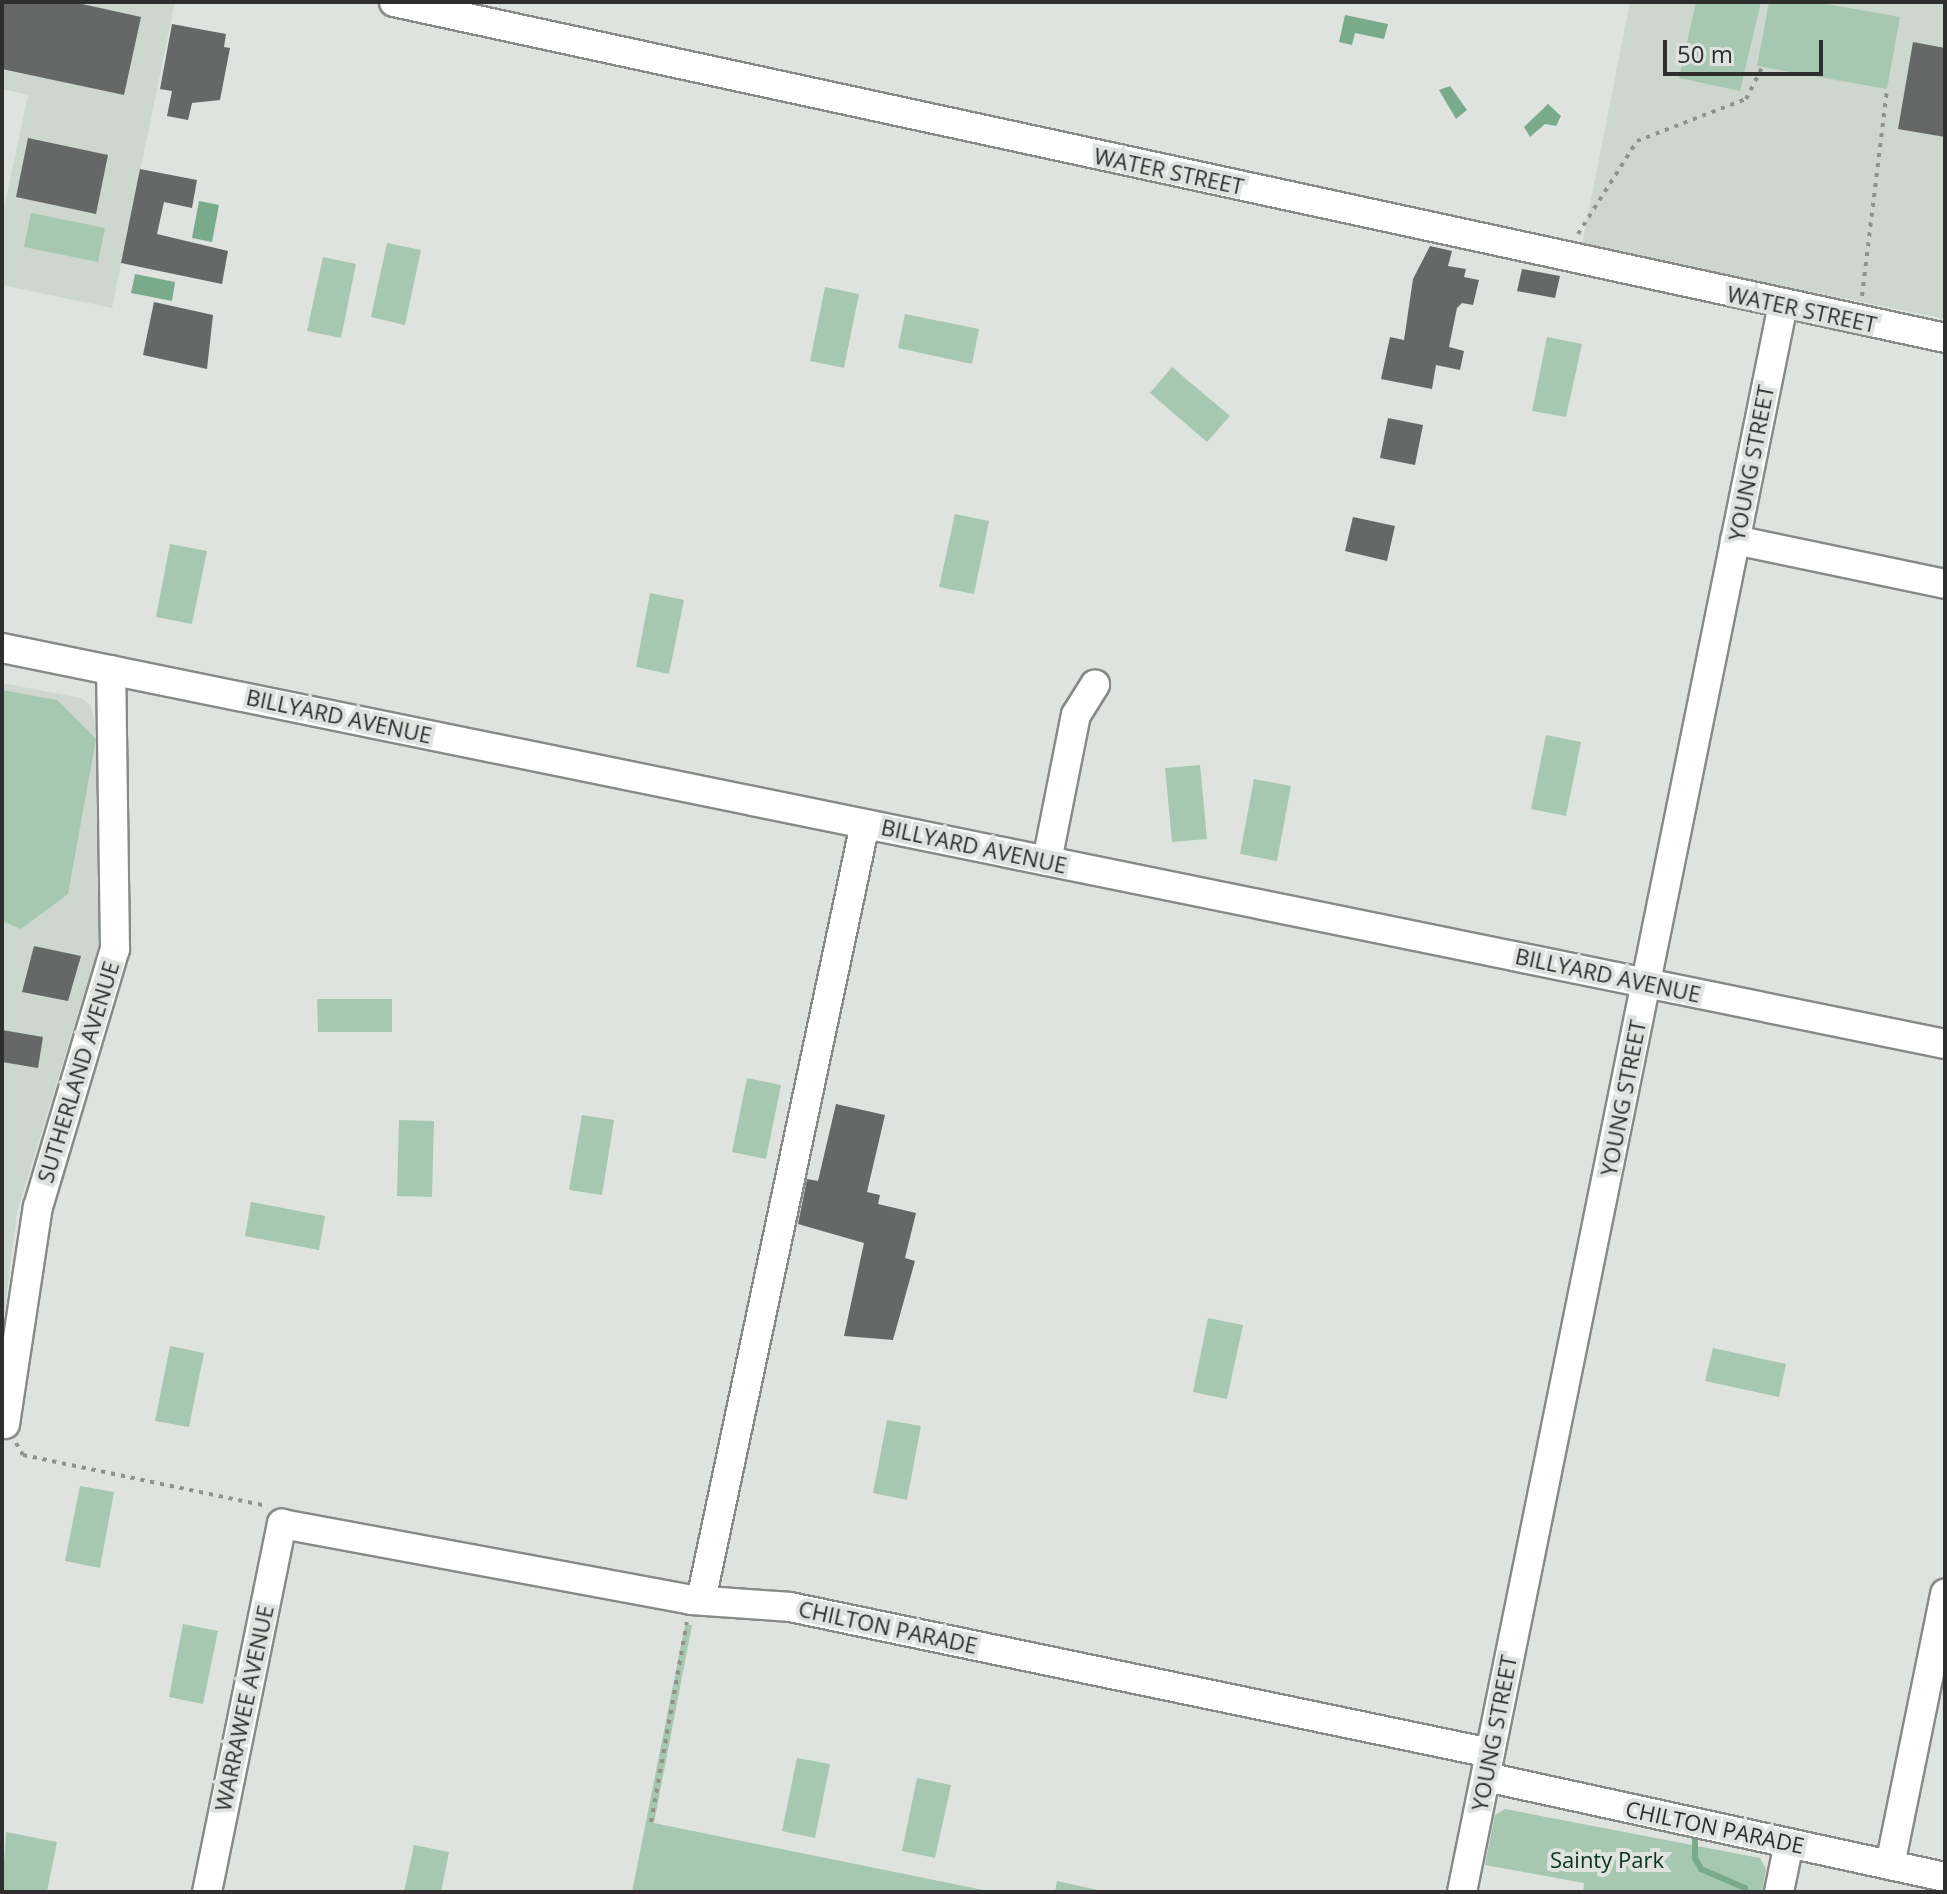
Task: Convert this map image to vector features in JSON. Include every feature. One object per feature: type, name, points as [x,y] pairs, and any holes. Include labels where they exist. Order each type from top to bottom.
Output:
[{"type":"street","name":"WATER STREET","points":[[394,2],[1859,322],[1945,338]]},
{"type":"street","name":"YOUNG STREET","points":[[1462,1892],[1783,305]]},
{"type":"street","points":[[1735,540],[1945,584]]},
{"type":"street","name":"BILLYARD AVENUE","points":[[2,648],[1945,1044]]},
{"type":"street","name":"SUTHERLAND AVENUE","points":[[5,1424],[38,1207],[115,949],[111,670]]},
{"type":"street","points":[[1047,861],[1076,715],[1095,685]]},
{"type":"street","points":[[696,1600],[865,824]]},
{"type":"street","name":"CHILTON PARADE","points":[[282,1524],[696,1600],[790,1607],[1488,1765],[1789,1843],[1945,1877]]},
{"type":"street","name":"WARRAWEE AVENUE","points":[[207,1892],[282,1524]]},
{"type":"street","points":[[1890,1865],[1945,1594]]},
{"type":"street","points":[[1779,1892],[1789,1843]]},
{"type":"path","points":[[1575,239],[1637,141],[1746,99],[1762,67]]},
{"type":"path","points":[[1859,322],[1887,89]]},
{"type":"path","points":[[5,1424],[23,1455],[268,1506],[282,1524]]},
{"type":"path","points":[[651,1822],[696,1600]]},
{"type":"shaded area","points":[[2,2],[175,2],[112,308],[2,285],[2,217],[28,95],[2,89]]},
{"type":"shaded area","points":[[1630,2],[1945,2],[1945,319],[1582,245]]},
{"type":"shaded area","points":[[1345,15],[1388,24],[1384,39],[1355,33],[1352,45],[1339,42]]},
{"type":"shaded area","points":[[1450,86],[1467,110],[1456,119],[1439,90]]},
{"type":"shaded area","points":[[1548,104],[1561,116],[1556,126],[1545,124],[1530,137],[1524,127]]},
{"type":"shaded area","points":[[199,201],[219,205],[212,242],[192,238]]},
{"type":"shaded area","points":[[135,274],[175,282],[172,301],[131,293]]},
{"type":"shaded area","points":[[2,683],[81,698],[91,706],[105,765],[98,948],[17,1212],[2,1332]]},
{"type":"green space","points":[[1696,2],[1761,2],[1740,91],[1679,78]]},
{"type":"green space","points":[[1769,2],[1815,2],[1900,17],[1887,89],[1757,66]]},
{"type":"green space","points":[[31,213],[105,228],[98,262],[24,247]]},
{"type":"green space","points":[[387,243],[421,250],[405,325],[371,317]]},
{"type":"green space","points":[[323,257],[356,264],[341,338],[307,331]]},
{"type":"green space","points":[[825,287],[859,294],[844,368],[810,361]]},
{"type":"green space","points":[[905,314],[979,329],[972,364],[898,348]]},
{"type":"green space","points":[[1547,337],[1582,344],[1566,417],[1532,411]]},
{"type":"green space","points":[[1172,367],[1230,416],[1207,442],[1150,393]]},
{"type":"green space","points":[[955,514],[989,521],[974,594],[939,587]]},
{"type":"green space","points":[[170,544],[207,551],[192,624],[156,617]]},
{"type":"green space","points":[[650,593],[684,600],[669,674],[636,667]]},
{"type":"green space","points":[[2,690],[57,700],[96,739],[68,894],[21,929],[2,921]]},
{"type":"green space","points":[[1546,735],[1581,742],[1566,816],[1531,809]]},
{"type":"green space","points":[[1200,765],[1207,839],[1172,842],[1165,768]]},
{"type":"green space","points":[[1254,779],[1291,786],[1277,861],[1240,854]]},
{"type":"green space","points":[[317,999],[392,999],[392,1032],[318,1032]]},
{"type":"green space","points":[[747,1078],[781,1085],[766,1159],[732,1152]]},
{"type":"green space","points":[[582,1115],[614,1120],[602,1195],[569,1190]]},
{"type":"green space","points":[[399,1120],[434,1121],[432,1197],[397,1196]]},
{"type":"green space","points":[[251,1202],[325,1216],[319,1250],[245,1236]]},
{"type":"green space","points":[[1208,1318],[1243,1325],[1227,1399],[1193,1392]]},
{"type":"green space","points":[[170,1346],[204,1353],[189,1427],[155,1421]]},
{"type":"green space","points":[[1713,1348],[1786,1364],[1779,1397],[1705,1381]]},
{"type":"green space","points":[[887,1420],[921,1426],[907,1500],[873,1493]]},
{"type":"green space","points":[[80,1486],[114,1492],[100,1568],[65,1561]]},
{"type":"green space","points":[[183,1624],[218,1631],[203,1704],[169,1697]]},
{"type":"green space","points":[[685,1625],[692,1625],[654,1823],[993,1892],[632,1892]]},
{"type":"green space","points":[[797,1758],[830,1764],[815,1838],[782,1831]]},
{"type":"green space","points":[[917,1778],[951,1785],[935,1858],[902,1851]]},
{"type":"green space","name":"Sainty Park","points":[[1505,1809],[1760,1858],[1766,1869],[1762,1892],[1583,1892],[1584,1883],[1485,1865],[1495,1815]]},
{"type":"green space","points":[[6,1832],[57,1842],[47,1892],[2,1892]]},
{"type":"green space","points":[[414,1845],[449,1852],[441,1892],[404,1892]]},
{"type":"green space","points":[[1057,1881],[1107,1892],[1055,1892]]},
{"type":"building","points":[[2,2],[73,2],[141,17],[124,95],[2,69]]},
{"type":"building","points":[[172,24],[226,34],[224,47],[230,48],[220,100],[192,103],[188,120],[167,116],[172,91],[160,89]]},
{"type":"building","points":[[1913,42],[1945,48],[1945,137],[1898,129]]},
{"type":"building","points":[[28,138],[108,155],[96,214],[16,197]]},
{"type":"building","points":[[140,169],[197,180],[192,208],[164,202],[157,234],[228,251],[222,284],[121,263]]},
{"type":"building","points":[[1430,246],[1452,251],[1448,266],[1466,269],[1464,277],[1479,280],[1473,305],[1462,303],[1457,308],[1449,347],[1464,351],[1460,370],[1436,365],[1432,389],[1381,379],[1390,337],[1404,340],[1413,279]]},
{"type":"building","points":[[1522,269],[1560,276],[1555,298],[1517,291]]},
{"type":"building","points":[[154,302],[213,315],[207,369],[143,355]]},
{"type":"building","points":[[1388,418],[1423,425],[1415,465],[1380,458]]},
{"type":"building","points":[[1353,517],[1395,526],[1387,561],[1345,551]]},
{"type":"building","points":[[34,946],[81,956],[68,1001],[22,992]]},
{"type":"building","points":[[2,1030],[43,1037],[38,1068],[2,1062]]},
{"type":"building","points":[[836,1104],[885,1115],[867,1192],[880,1195],[878,1204],[916,1213],[905,1258],[915,1261],[893,1340],[844,1336],[864,1243],[798,1224],[807,1179],[818,1181]]},
{"type":"waterway","points":[[1695,1838],[1695,1858],[1701,1869],[1745,1888]]}]
